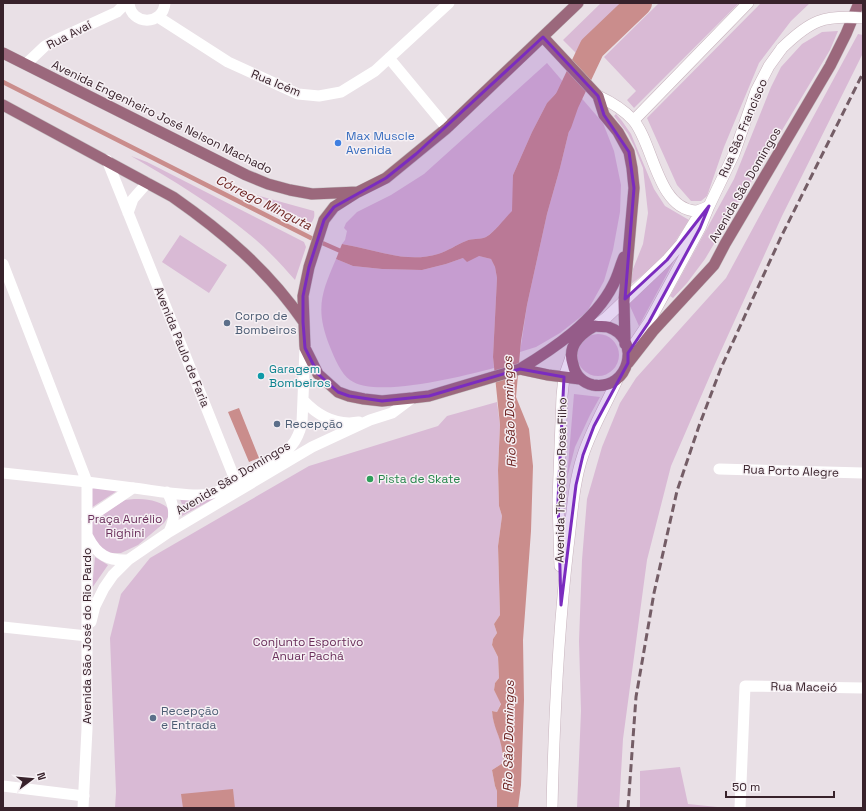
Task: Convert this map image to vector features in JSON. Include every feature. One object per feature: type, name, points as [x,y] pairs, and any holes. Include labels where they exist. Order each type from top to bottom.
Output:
[{"type":"main road","name":"Avenida Engenheiro José Nelson Machado","points":[[3,53],[239,172],[268,184],[312,194],[358,192],[386,178],[447,128],[578,3]]},
{"type":"main road","name":"Avenida São Domingos","points":[[627,353],[653,331],[714,265],[830,66],[859,3]]},
{"type":"main road","name":"Avenida São Domingos","points":[[543,37],[598,96]]},
{"type":"main road","points":[[598,96],[604,115],[618,132],[629,152],[632,168],[634,188],[633,206],[624,301],[627,353],[623,373],[617,380],[599,386],[589,384],[580,378],[574,369],[571,357],[573,346],[579,337],[595,326],[607,327],[614,330],[622,337],[627,353]]},
{"type":"main road","points":[[3,105],[107,160],[173,197],[196,213],[254,262],[289,300],[303,322]]},
{"type":"main road","points":[[358,192],[334,207],[324,220],[309,267],[303,296],[305,348],[318,374],[338,392],[349,396],[382,401],[429,396],[520,369],[543,355],[567,337],[598,307],[613,285],[628,247]]},
{"type":"main road","points":[[520,369],[564,377],[580,378]]},
{"type":"street","name":"Rua Avaí","points":[[26,64],[40,50],[56,40],[116,12],[127,3]]},
{"type":"street","points":[[127,3],[134,15]]},
{"type":"street","points":[[116,12],[134,15],[146,20],[152,20],[163,12],[165,3]]},
{"type":"street","name":"Rua Icém","points":[[158,17],[228,62],[298,94],[319,96],[341,92],[375,71],[449,3]]},
{"type":"street","points":[[634,120],[748,3]]},
{"type":"street","name":"Rua São Francisco","points":[[627,353],[649,322],[700,228],[734,154],[756,91],[769,66],[782,48],[798,33],[818,21],[832,17],[863,18]]},
{"type":"street","points":[[389,58],[447,128]]},
{"type":"street","name":"Avenida São Domingos","points":[[598,96],[617,106],[634,120],[644,139],[652,163],[662,184],[675,202],[686,209],[696,211],[709,206]]},
{"type":"street","name":"Avenida Paulo de Faria","points":[[107,160],[236,482]]},
{"type":"street","points":[[128,213],[133,199],[147,183]]},
{"type":"street","name":"Rua São Francisco","points":[[595,326],[667,260],[681,244],[695,221],[709,206]]},
{"type":"street","name":"Avenida São José do Rio Pardo","points":[[3,264],[87,482],[87,729],[83,808]]},
{"type":"street","name":"Avenida São Domingos","points":[[3,473],[194,495],[209,494],[236,482],[282,455],[292,445],[300,433],[302,422],[305,348]]},
{"type":"street","name":"Avenida Theodoro Rosa Filho","points":[[561,605],[558,500],[562,396],[564,377],[571,357]]},
{"type":"street","name":"Avenida Theodoro Rosa Filho","points":[[552,808],[561,605],[576,486],[583,455],[594,426],[617,380]]},
{"type":"street","name":"Avenida São Domingos","points":[[87,636],[95,606],[104,588],[128,560],[169,532],[312,447],[370,420],[392,413],[412,398]]},
{"type":"street","points":[[303,400],[312,410],[323,417],[334,421],[354,423],[370,420]]},
{"type":"street","name":"Rua Porto Alegre","points":[[719,469],[863,473]]},
{"type":"street","points":[[87,519],[133,488]]},
{"type":"street","points":[[167,492],[173,505],[174,512],[174,519],[169,532]]},
{"type":"street","points":[[87,537],[92,546],[99,553],[118,561],[128,560]]},
{"type":"street","points":[[3,627],[87,636]]},
{"type":"street","name":"Rua Maceió","points":[[740,808],[745,686],[863,688]]},
{"type":"street","points":[[3,786],[84,796]]},
{"type":"highlighted area","points":[[543,37],[598,96],[604,115],[629,152],[634,188],[625,299],[667,260],[709,206],[700,228],[649,322],[628,353],[628,363],[594,426],[583,455],[576,485],[561,605],[558,500],[564,377],[520,369],[429,396],[382,401],[349,396],[338,392],[318,374],[305,348],[303,322],[303,296],[309,267],[324,220],[334,207],[386,178],[416,154]]},
{"type":"green space","points":[[601,3],[629,3],[576,53],[563,40]]},
{"type":"green space","points":[[659,3],[739,3],[634,108],[627,100],[636,91],[604,57]]},
{"type":"green space","points":[[761,3],[810,3],[791,21],[759,63],[724,147],[707,196],[701,201],[691,201],[677,185],[647,118]]},
{"type":"green space","points":[[838,31],[830,50],[705,259],[687,283],[673,298],[670,296],[734,179],[771,87],[781,67],[802,44],[822,32]]},
{"type":"green space","points":[[858,34],[863,35],[863,53],[782,216],[671,466],[647,560],[623,739],[619,808],[577,808],[581,711],[579,641],[582,560],[587,499],[602,447],[620,403],[636,378],[726,278]]},
{"type":"green space","points":[[547,63],[565,84],[547,103],[513,175],[513,211],[492,232],[486,237],[468,240],[442,253],[426,257],[402,257],[342,244],[345,240],[347,231],[344,228],[346,223],[357,212],[391,195],[424,174]]},
{"type":"green space","points":[[578,94],[603,123],[614,151],[621,185],[620,212],[613,250],[604,281],[587,312],[560,333],[536,347],[520,352],[527,305],[547,214]]},
{"type":"green space","points":[[616,114],[631,134],[654,189],[665,206],[689,220],[671,248],[653,267],[630,285],[633,269],[643,244],[648,213],[643,168],[628,134],[614,116]]},
{"type":"green space","points":[[131,156],[147,162],[304,242],[306,247],[295,280],[268,251],[222,213],[162,174]]},
{"type":"green space","points":[[256,195],[314,211],[314,219],[311,223]]},
{"type":"green space","points":[[180,235],[227,265],[209,293],[162,262]]},
{"type":"green space","points":[[479,256],[491,259],[495,267],[497,278],[493,357],[494,368],[442,380],[399,387],[362,385],[350,380],[344,374],[338,365],[325,334],[321,312],[324,292],[336,259],[353,266],[382,269],[422,270],[463,258]]},
{"type":"green space","points":[[674,261],[639,326],[629,304]]},
{"type":"green space","points":[[594,334],[602,334],[610,337],[616,343],[619,355],[616,367],[610,373],[602,376],[594,376],[586,373],[580,367],[577,359],[577,351],[580,343],[586,337]]},
{"type":"green space","points":[[574,394],[600,397],[575,447],[567,478]]},
{"type":"green space","name":"Conjunto Esportivo Anuar Pachá","points":[[497,402],[500,425],[498,470],[499,506],[502,516],[498,546],[500,615],[494,624],[497,633],[493,639],[492,645],[498,657],[499,678],[495,683],[494,690],[501,703],[497,712],[492,711],[502,747],[503,763],[492,770],[497,791],[497,808],[115,808],[116,792],[110,638],[121,594],[150,558],[309,466],[438,426],[447,416]]},
{"type":"green space","points":[[90,486],[117,491],[91,508]]},
{"type":"green space","points":[[217,497],[182,516],[183,507],[180,499]]},
{"type":"green space","name":"Praça Aurélio Righini","points":[[134,499],[160,503],[168,508],[168,517],[164,523],[138,545],[121,553],[105,553],[93,537],[90,524],[93,520],[125,500]]},
{"type":"green space","points":[[95,557],[108,565],[92,588]]},
{"type":"green space","points":[[680,767],[688,804],[727,808],[640,808],[640,771]]},
{"type":"water","points":[[565,84],[578,94],[547,214],[527,305],[521,341],[516,397],[529,429],[533,466],[531,531],[523,640],[524,700],[521,785],[518,808],[497,808],[497,791],[492,770],[503,763],[503,753],[492,711],[497,712],[501,704],[494,690],[495,683],[499,678],[498,657],[492,645],[493,639],[497,633],[494,624],[500,615],[498,546],[502,516],[499,506],[498,470],[500,425],[493,357],[497,278],[495,267],[491,259],[479,256],[467,262],[463,258],[422,270],[382,269],[353,266],[336,259],[342,244],[402,257],[426,257],[442,253],[468,240],[483,238],[489,235],[512,211],[513,175],[547,103]]},
{"type":"water","points":[[239,408],[259,458],[249,462],[228,412]]},
{"type":"water","points":[[233,789],[235,808],[183,808],[181,794]]},
{"type":"waterway","name":"Rio São Domingos","points":[[559,123],[566,103],[592,48],[639,3]]},
{"type":"waterway","name":"Córrego Minguta","points":[[3,82],[311,238],[345,253]]},
{"type":"railway","points":[[628,808],[636,697],[654,593],[677,491],[721,368],[781,237],[863,73]]},
{"type":"place","name":"Max Muscle Avenida","points":[[338,143]]},
{"type":"place","name":"Corpo de Bombeiros","points":[[227,323]]},
{"type":"place","name":"Garagem Bombeiros","points":[[261,376]]},
{"type":"place","name":"Recepção","points":[[277,424]]},
{"type":"place","name":"Pista de Skate","points":[[370,479]]},
{"type":"place","name":"Recepção e Entrada","points":[[153,718]]}]
